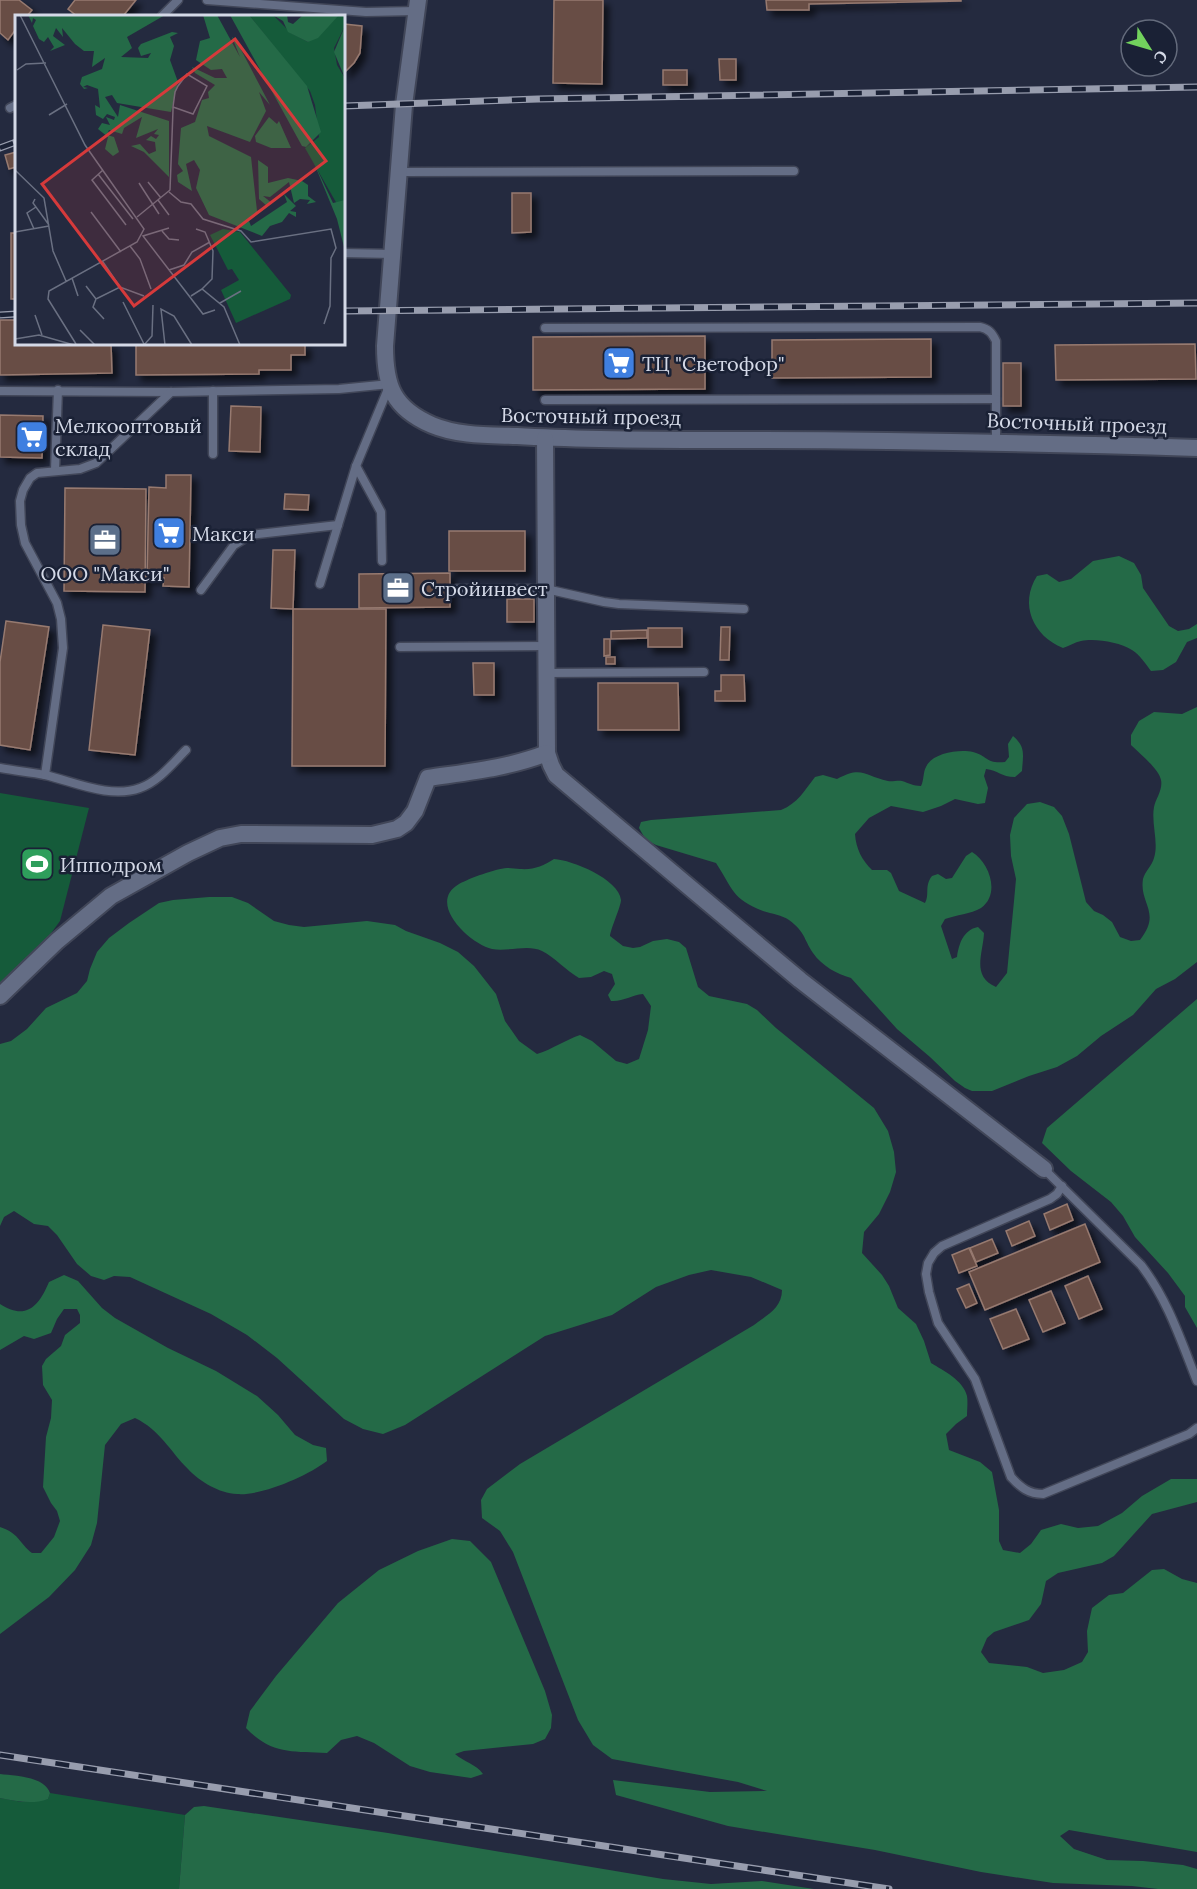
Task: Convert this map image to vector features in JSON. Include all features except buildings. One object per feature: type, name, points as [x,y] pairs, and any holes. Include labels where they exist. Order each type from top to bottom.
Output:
[{"type":"street","name":"Восточный проезд","points":[[417,6],[404,105],[385,369],[395,397],[403,407],[433,425],[467,434],[545,438],[885,440],[1197,448]]},
{"type":"street","points":[[545,438],[547,753],[556,774],[800,980],[1044,1169]]},
{"type":"street","points":[[0,996],[57,941],[111,896],[220,838],[241,834],[372,835],[397,829],[406,823],[415,811],[428,778],[507,766],[547,753]]},
{"type":"lane","points":[[163,15],[178,0]]},
{"type":"lane","points":[[207,0],[366,12],[417,6]]},
{"type":"lane","points":[[399,172],[794,171]]},
{"type":"lane","points":[[345,253],[393,254]]},
{"type":"lane","points":[[545,328],[987,328],[996,341],[996,442]]},
{"type":"lane","points":[[0,391],[171,392],[339,389],[390,384],[356,466],[320,584]]},
{"type":"lane","points":[[55,470],[58,390]]},
{"type":"lane","points":[[213,391],[213,454]]},
{"type":"lane","points":[[45,775],[63,648],[62,619],[57,603],[25,543],[21,525],[20,501],[23,490],[30,478],[37,473],[80,469],[96,463],[171,392]]},
{"type":"lane","points":[[545,400],[996,399]]},
{"type":"lane","points":[[356,466],[381,512],[382,561]]},
{"type":"lane","points":[[201,590],[234,545],[250,535],[338,525]]},
{"type":"lane","points":[[456,589],[546,589],[619,604],[744,609]]},
{"type":"lane","points":[[400,647],[546,646]]},
{"type":"lane","points":[[546,673],[704,672]]},
{"type":"lane","points":[[0,768],[45,775],[97,789],[122,791],[140,788],[155,780],[186,750]]},
{"type":"lane","points":[[1044,1169],[1142,1265],[1168,1307],[1197,1381]]},
{"type":"lane","points":[[1062,1186],[1050,1199],[942,1246],[928,1263],[926,1274],[938,1323],[975,1379],[1011,1477],[1019,1486],[1032,1494],[1043,1494],[1189,1434],[1197,1428]]},
{"type":"green space","points":[[1119,556],[1134,563],[1141,575],[1143,588],[1169,626],[1178,631],[1189,629],[1197,624],[1197,638],[1187,642],[1176,662],[1163,670],[1151,671],[1135,652],[1114,643],[1087,640],[1063,648],[1044,636],[1032,618],[1029,597],[1037,576],[1047,574],[1059,582],[1071,579],[1093,561]]},
{"type":"green space","points":[[1197,707],[1197,962],[1175,979],[1156,989],[1133,1015],[1101,1036],[1077,1056],[1057,1067],[992,1091],[972,1091],[955,1081],[897,1029],[851,978],[825,966],[813,953],[795,925],[783,917],[753,907],[739,897],[716,863],[656,845],[646,840],[639,828],[641,822],[651,820],[781,810],[796,800],[815,777],[823,775],[837,779],[858,772],[888,781],[921,786],[929,762],[947,753],[973,752],[990,761],[1005,762],[1009,757],[1008,744],[1013,736],[1022,748],[1022,771],[1015,777],[986,769],[984,776],[988,788],[985,803],[978,804],[955,799],[923,812],[891,806],[869,818],[855,834],[860,854],[872,870],[887,870],[891,873],[899,891],[925,903],[928,883],[932,876],[938,874],[946,879],[952,878],[966,856],[972,852],[978,857],[988,870],[990,878],[990,895],[987,902],[977,910],[945,919],[941,926],[952,959],[957,957],[965,934],[978,927],[984,933],[981,971],[983,977],[996,987],[1007,973],[1014,901],[1016,879],[1011,856],[1010,835],[1014,818],[1027,804],[1040,802],[1054,807],[1062,816],[1069,834],[1086,902],[1094,911],[1112,922],[1120,937],[1131,941],[1140,940],[1146,930],[1150,915],[1144,895],[1143,879],[1153,861],[1155,852],[1153,813],[1161,780],[1157,771],[1131,745],[1131,735],[1139,721],[1154,712],[1182,714]]},
{"type":"green space","name":"Ипподром","points":[[0,793],[89,808],[60,921],[33,958],[0,986]]},
{"type":"green space","points":[[554,859],[594,872],[618,892],[621,903],[610,936],[623,946],[633,948],[667,939],[679,942],[686,948],[698,987],[709,996],[747,1004],[757,1010],[874,1108],[888,1131],[894,1152],[896,1172],[890,1192],[879,1214],[864,1232],[862,1253],[882,1275],[898,1308],[916,1324],[931,1363],[952,1376],[965,1390],[967,1416],[946,1434],[949,1450],[980,1462],[992,1472],[999,1510],[999,1541],[1003,1550],[1020,1553],[1031,1544],[1041,1530],[1061,1524],[1078,1528],[1098,1526],[1122,1513],[1142,1496],[1171,1479],[1197,1479],[1197,1502],[1152,1514],[1114,1556],[1102,1563],[1058,1573],[1046,1581],[1041,1604],[1029,1620],[994,1632],[987,1638],[981,1652],[989,1663],[1027,1667],[1043,1673],[1064,1670],[1082,1662],[1088,1652],[1087,1631],[1092,1608],[1109,1595],[1123,1593],[1152,1570],[1164,1569],[1182,1579],[1197,1583],[1197,1852],[1069,1830],[1060,1836],[1074,1849],[1107,1860],[1183,1865],[1197,1869],[1197,1889],[1053,1883],[981,1872],[875,1850],[728,1826],[616,1795],[613,1780],[710,1792],[767,1791],[738,1782],[612,1759],[593,1745],[578,1720],[513,1552],[500,1531],[482,1518],[481,1500],[487,1489],[520,1464],[754,1325],[777,1306],[782,1290],[751,1277],[711,1270],[689,1275],[656,1287],[612,1315],[545,1336],[405,1425],[383,1434],[363,1429],[344,1419],[277,1358],[247,1335],[211,1314],[130,1277],[114,1276],[104,1280],[91,1276],[77,1264],[48,1226],[34,1224],[14,1211],[4,1217],[0,1226],[0,1044],[11,1041],[27,1029],[46,1008],[77,993],[87,981],[97,952],[109,938],[159,903],[209,897],[232,897],[248,903],[274,921],[289,925],[304,927],[367,921],[395,925],[458,952],[474,966],[496,994],[505,1021],[519,1041],[537,1054],[580,1035],[592,1041],[616,1061],[627,1064],[639,1059],[648,1030],[651,1006],[643,994],[611,1001],[608,995],[615,984],[612,974],[604,971],[591,977],[579,978],[547,954],[536,949],[498,950],[483,946],[463,931],[449,912],[447,901],[450,892],[459,884],[496,870],[534,868]]},
{"type":"green space","points":[[1197,999],[1197,1328],[1185,1307],[1185,1296],[1168,1273],[1135,1237],[1123,1216],[1111,1202],[1071,1171],[1042,1143],[1047,1128]]},
{"type":"green space","points":[[64,1275],[78,1281],[102,1308],[115,1318],[168,1348],[216,1371],[257,1396],[295,1435],[313,1445],[326,1448],[327,1461],[296,1479],[259,1492],[230,1493],[210,1486],[193,1474],[144,1423],[135,1418],[121,1424],[105,1445],[97,1523],[91,1545],[75,1570],[49,1597],[0,1634],[0,1527],[15,1535],[32,1553],[41,1553],[54,1537],[60,1521],[43,1487],[46,1437],[51,1418],[52,1400],[43,1385],[42,1366],[46,1359],[61,1346],[65,1335],[80,1323],[80,1315],[77,1309],[64,1309],[51,1333],[34,1339],[24,1336],[0,1350],[0,1304],[9,1309],[24,1311],[36,1304],[49,1282]]},
{"type":"green space","points":[[452,1539],[470,1541],[491,1562],[545,1691],[552,1715],[551,1728],[545,1739],[533,1744],[464,1751],[455,1754],[483,1774],[471,1778],[430,1772],[410,1766],[374,1743],[357,1736],[341,1740],[327,1753],[293,1751],[265,1743],[246,1728],[250,1711],[276,1676],[338,1603],[379,1570],[418,1551]]},
{"type":"green space","points":[[0,1774],[28,1778],[42,1783],[50,1793],[48,1799],[30,1802],[0,1798]]},
{"type":"green space","points":[[50,1793],[185,1815],[179,1889],[0,1889],[0,1798],[22,1802],[48,1799]]},
{"type":"green space","points":[[204,1806],[388,1833],[663,1879],[711,1884],[762,1881],[814,1889],[179,1889],[185,1815],[194,1807]]},
{"type":"railway","points":[[345,106],[538,99],[1197,87]]},
{"type":"railway","points":[[0,148],[15,142]]},
{"type":"railway","points":[[345,311],[1197,303]]},
{"type":"railway","points":[[0,315],[15,314]]},
{"type":"railway","points":[[0,1755],[889,1889]]},
{"type":"place","name":"ТЦ \"Светофор\"","points":[[619,363]]},
{"type":"place","name":"Мелкооптовый склад","points":[[32,437]]},
{"type":"place","name":"Макси","points":[[169,533]]},
{"type":"place","name":"ООО \"Макси\"","points":[[105,540]]},
{"type":"place","name":"Стройинвест","points":[[398,588]]},
{"type":"place","name":"Ипподром","points":[[37,864]]}]
